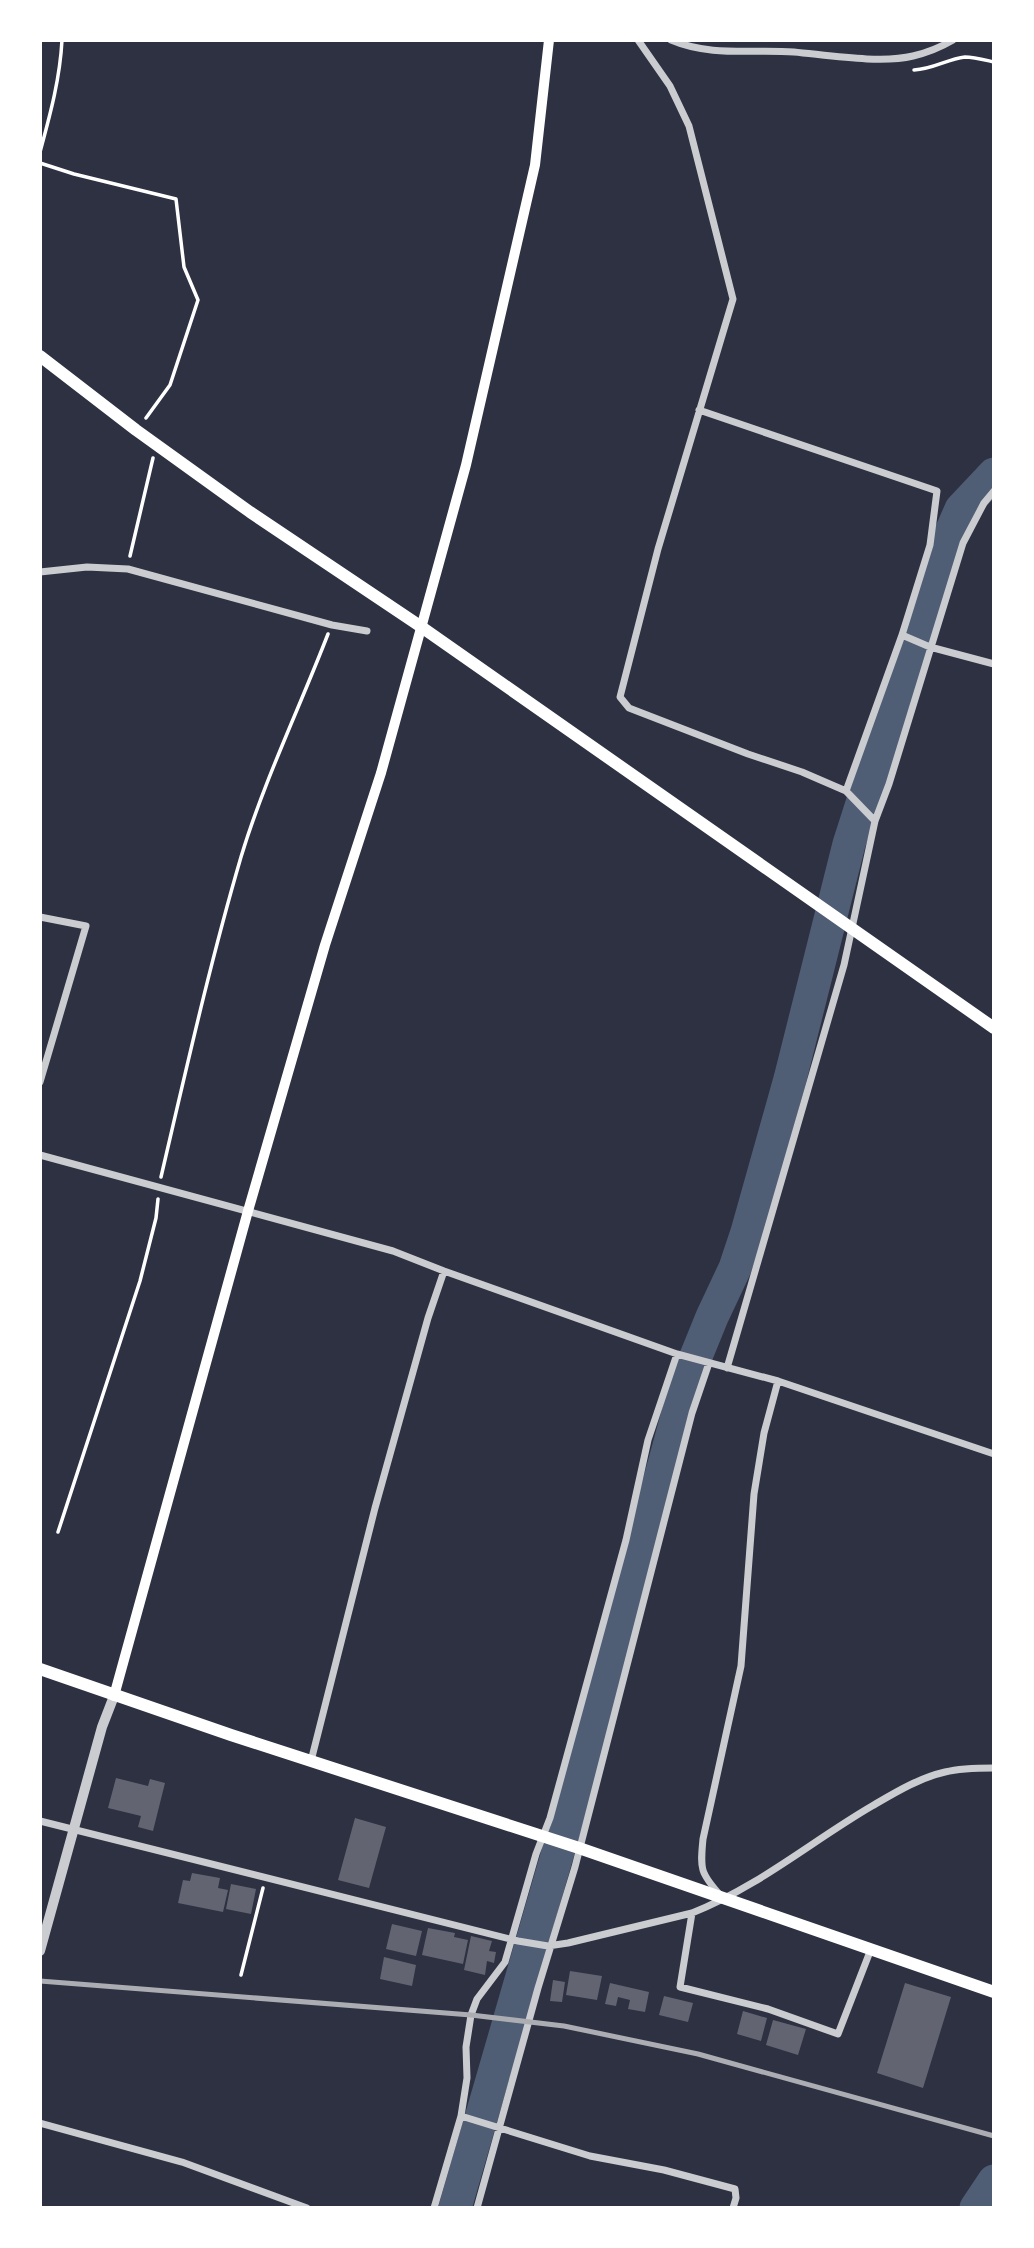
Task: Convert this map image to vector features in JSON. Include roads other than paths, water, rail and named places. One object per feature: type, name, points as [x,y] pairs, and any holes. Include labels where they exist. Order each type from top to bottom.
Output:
[{"type":"highway","points":[[40,356],[157,446],[250,512],[420,626],[994,1028]]},
{"type":"highway","points":[[40,1669],[114,1696],[577,1847],[994,1992]]},
{"type":"main road","points":[[114,1696],[248,1211],[325,945],[381,773],[466,465],[535,165],[549,40]]},
{"type":"street","points":[[638,40],[670,86],[689,126],[733,299],[658,549],[620,697],[629,708],[802,772],[848,794],[872,818]]},
{"type":"street","points":[[671,40],[690,48],[724,52],[790,52],[878,58],[912,57],[953,40]]},
{"type":"street","points":[[699,410],[937,491],[930,545],[904,636],[848,794]]},
{"type":"street","points":[[727,1368],[844,965],[847,927],[872,818],[889,784],[928,646],[962,543],[984,503],[994,491]]},
{"type":"street","points":[[40,572],[87,566],[128,569],[332,625],[367,631]]},
{"type":"street","points":[[904,636],[928,646],[994,664]]},
{"type":"street","points":[[40,917],[86,926],[40,1082]]},
{"type":"street","points":[[40,1155],[393,1251],[679,1354],[778,1381],[994,1454]]},
{"type":"street","points":[[311,1761],[375,1508],[428,1318],[444,1271]]},
{"type":"street","points":[[434,2208],[461,2116],[467,2078],[466,2047],[471,2015],[477,1999],[505,1962],[515,1940],[546,1837],[626,1540],[648,1440],[679,1354]]},
{"type":"street","points":[[477,2208],[707,1362]]},
{"type":"street","points":[[724,1899],[705,1879],[701,1860],[703,1839],[741,1665],[754,1494],[764,1433],[778,1381]]},
{"type":"street","points":[[40,1951],[102,1727],[114,1696]]},
{"type":"street","points":[[40,1821],[515,1940],[550,1946],[692,1913],[749,1886],[848,1820],[906,1786],[947,1771],[994,1768]]},
{"type":"street","points":[[692,1913],[680,1987],[768,2009],[838,2034],[871,1949]]},
{"type":"street","points":[[461,2116],[590,2156],[664,2170],[735,2189],[733,2208]]},
{"type":"street","points":[[40,2123],[183,2162],[307,2208]]},
{"type":"waterway","points":[[455,2208],[569,1814],[688,1376],[735,1268],[747,1232],[790,1079],[849,844],[944,548],[961,509],[994,474]]},
{"type":"waterway","points":[[976,2208],[994,2181]]},
{"type":"railway","points":[[40,1981],[471,2015],[564,2026],[698,2054],[994,2136]]}]
